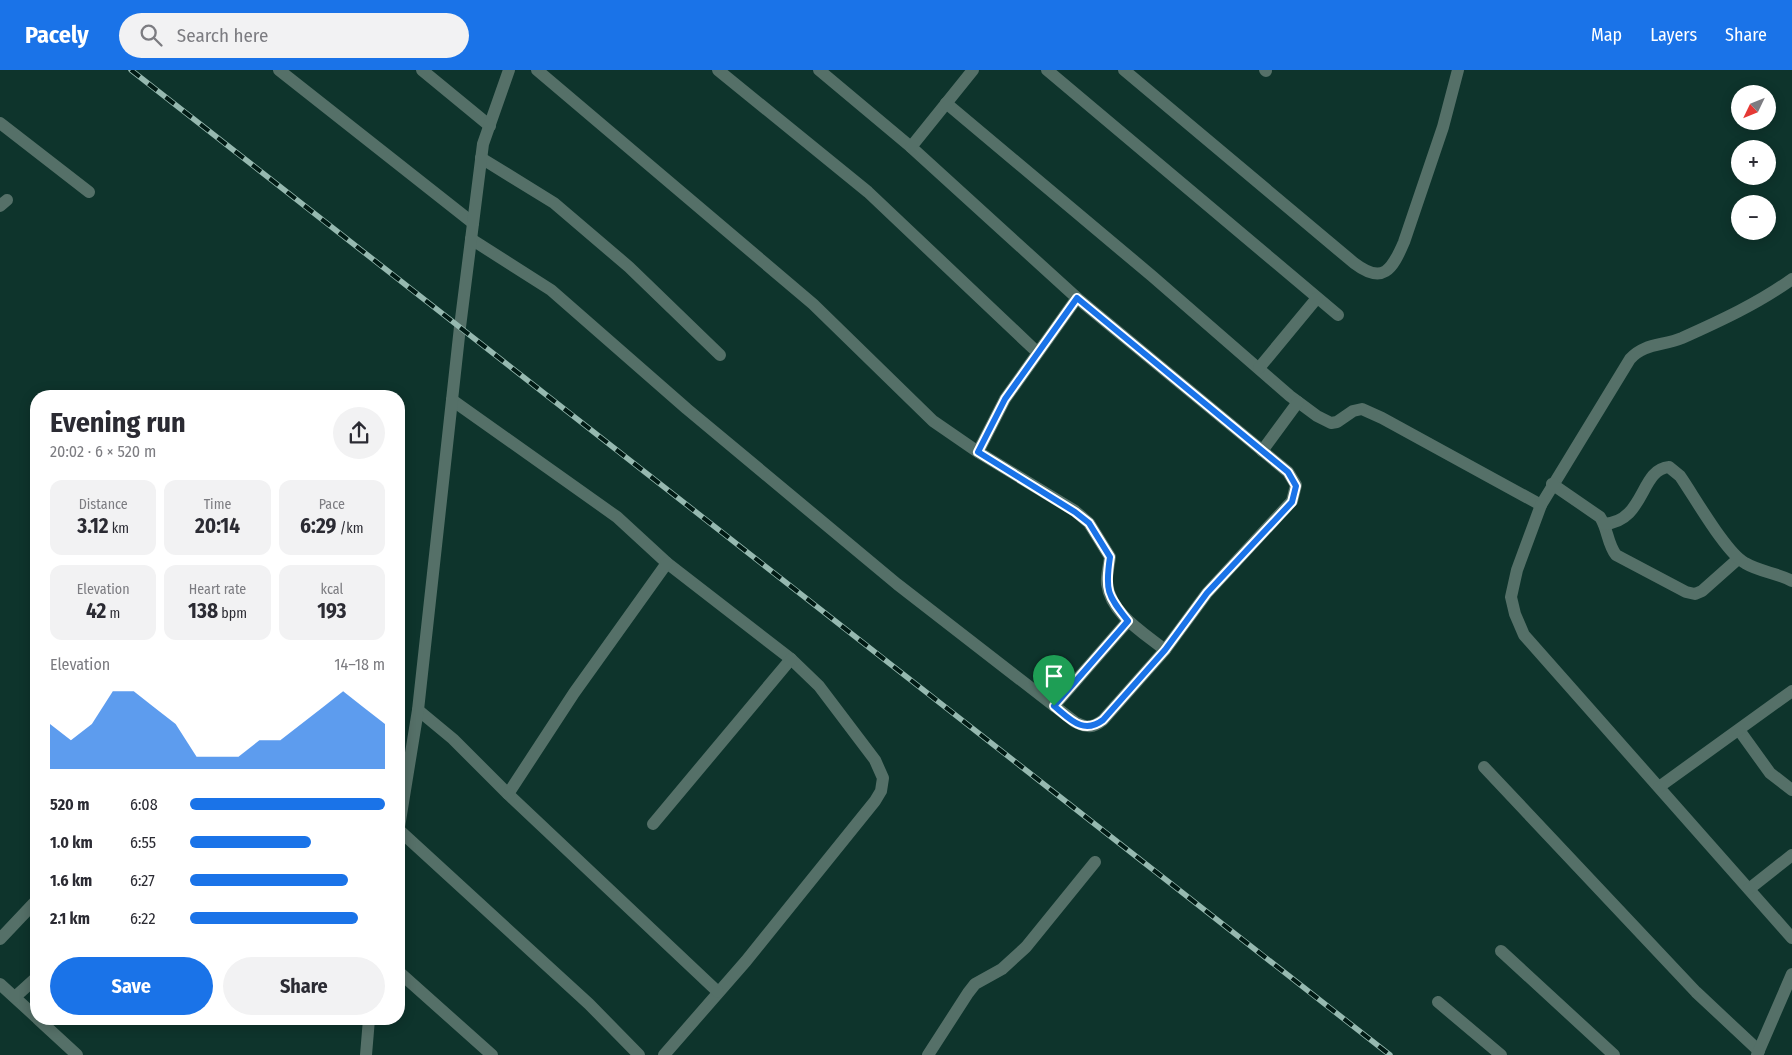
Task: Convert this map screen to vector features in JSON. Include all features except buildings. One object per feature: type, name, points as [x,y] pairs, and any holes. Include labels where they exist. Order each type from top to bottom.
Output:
[{"type":"street","points":[[279,70],[473,223]]},
{"type":"street","points":[[422,70],[490,126]]},
{"type":"street","points":[[405,791],[418,710],[452,400],[482,158],[490,126],[509,70]]},
{"type":"street","points":[[537,70],[813,304],[933,421],[978,452],[1075,512],[1089,523],[1110,557],[1106,582],[1108,593],[1128,621],[1165,650]]},
{"type":"street","points":[[718,70],[868,192],[1037,352]]},
{"type":"street","points":[[471,239],[551,290],[687,409],[896,584],[1075,722],[1085,727],[1094,727],[1103,720],[1165,650],[1207,593],[1292,502],[1296,486],[1288,472],[1077,298],[910,148],[819,70]]},
{"type":"street","points":[[1047,70],[1338,316]]},
{"type":"street","points":[[1124,70],[1354,263],[1368,273],[1377,275],[1387,270],[1396,260],[1404,242],[1444,126],[1458,70]]},
{"type":"street","points":[[910,148],[971,71]]},
{"type":"street","points":[[946,103],[1298,402],[1331,423],[1337,422],[1353,411],[1362,410],[1382,418],[1541,505]]},
{"type":"street","points":[[0,123],[89,192]]},
{"type":"street","points":[[482,158],[554,203],[630,267],[720,355]]},
{"type":"street","points":[[1792,279],[1752,304],[1681,339],[1638,350],[1630,359],[1552,484],[1541,505],[1518,570],[1511,597],[1515,614],[1524,635],[1792,938]]},
{"type":"street","points":[[978,452],[1005,399],[1077,298]]},
{"type":"street","points":[[1258,368],[1317,298]]},
{"type":"street","points":[[452,400],[617,517],[667,563],[791,659],[819,686],[875,760],[883,778],[881,791],[869,809],[664,1055]]},
{"type":"street","points":[[1262,451],[1298,402]]},
{"type":"street","points":[[1604,524],[1617,523],[1628,516],[1658,471],[1669,467],[1680,476],[1727,547],[1738,559],[1769,574],[1785,577],[1792,581]]},
{"type":"street","points":[[1552,484],[1600,517],[1604,524],[1606,538],[1616,555],[1686,592],[1695,594],[1702,591],[1738,559]]},
{"type":"street","points":[[508,794],[574,693],[667,563]]},
{"type":"street","points":[[1054,706],[1128,621]]},
{"type":"street","points":[[653,824],[791,659]]},
{"type":"street","points":[[1659,787],[1792,692]]},
{"type":"street","points":[[418,710],[453,739],[508,794],[718,992]]},
{"type":"street","points":[[1739,730],[1770,773],[1792,790]]},
{"type":"street","points":[[1484,767],[1696,992],[1758,1053],[1792,974]]},
{"type":"street","points":[[405,835],[589,1004],[639,1055]]},
{"type":"street","points":[[1749,889],[1792,855]]},
{"type":"street","points":[[928,1055],[975,984],[1002,969],[1026,947],[1095,862]]},
{"type":"street","points":[[0,938],[30,906]]},
{"type":"street","points":[[1501,950],[1614,1055]]},
{"type":"street","points":[[405,977],[492,1055]]},
{"type":"street","points":[[15,997],[30,983]]},
{"type":"street","points":[[0,984],[30,1011]]},
{"type":"street","points":[[1438,1002],[1501,1055]]},
{"type":"street","points":[[45,1025],[77,1055]]},
{"type":"street","points":[[366,1055],[368,1025]]},
{"type":"railway","points":[[131,70],[1390,1055]]},
{"type":"route","points":[[1077,298],[1288,472],[1296,486],[1292,502],[1207,593],[1165,650],[1103,720],[1094,727],[1085,727],[1054,706],[1128,621],[1108,593],[1106,582],[1110,557],[1103,542],[1089,523],[1075,512],[978,452],[1005,399],[1077,298]]}]
